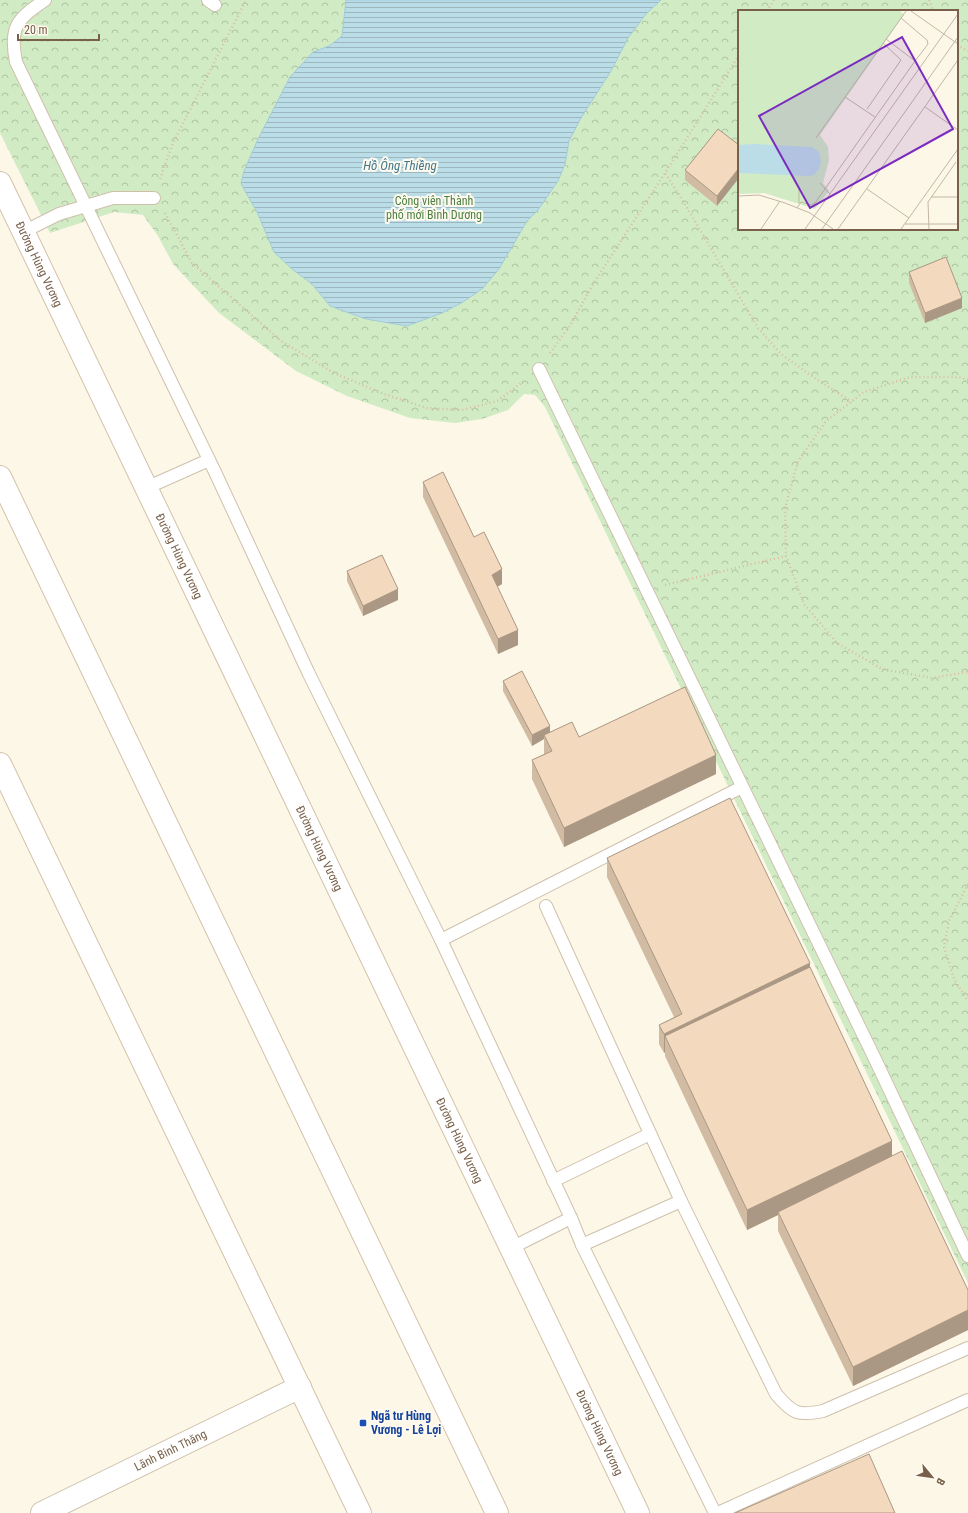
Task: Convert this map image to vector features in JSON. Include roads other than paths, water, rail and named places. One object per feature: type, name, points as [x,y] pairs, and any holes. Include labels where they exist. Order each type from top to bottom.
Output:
[{"type":"main road","name":"Đường Hùng Vương","points":[[0,183],[638,1513]]},
{"type":"main road","points":[[0,477],[497,1513]]},
{"type":"main road","points":[[0,764],[360,1513]]},
{"type":"main road","name":"Lãnh Binh Thăng","points":[[42,1513],[300,1387]]},
{"type":"lane","points":[[45,0],[26,12],[19,21],[14,34],[13,48],[16,62],[209,460],[309,674],[441,940],[571,1218],[582,1246],[717,1513],[968,1400]]},
{"type":"lane","points":[[23,232],[59,214],[113,198],[154,198]]},
{"type":"lane","points":[[539,369],[875,1059],[968,1256]]},
{"type":"lane","points":[[146,488],[209,460]]},
{"type":"lane","points":[[441,940],[742,787]]},
{"type":"lane","points":[[546,906],[681,1201],[776,1394],[788,1408],[805,1414],[824,1411],[968,1348]]},
{"type":"lane","points":[[553,1181],[650,1134]]},
{"type":"lane","points":[[582,1246],[681,1201]]},
{"type":"lane","points":[[511,1248],[571,1218]]},
{"type":"water","name":"Hồ Ông Thiềng","points":[[346,0],[661,0],[646,14],[628,38],[611,71],[581,118],[569,141],[565,164],[558,181],[538,210],[527,221],[499,269],[482,289],[463,302],[442,313],[407,326],[366,319],[330,306],[312,284],[292,269],[274,252],[257,212],[241,183],[244,171],[258,139],[290,77],[313,52],[329,46],[342,36]]},
{"type":"place","name":"Ngã tư Hùng Vương - Lê Lợi","points":[[363,1423]]},
{"type":"park label","name":"Công viên Thành phố mới Bình Dương","points":[[434,208]]}]
